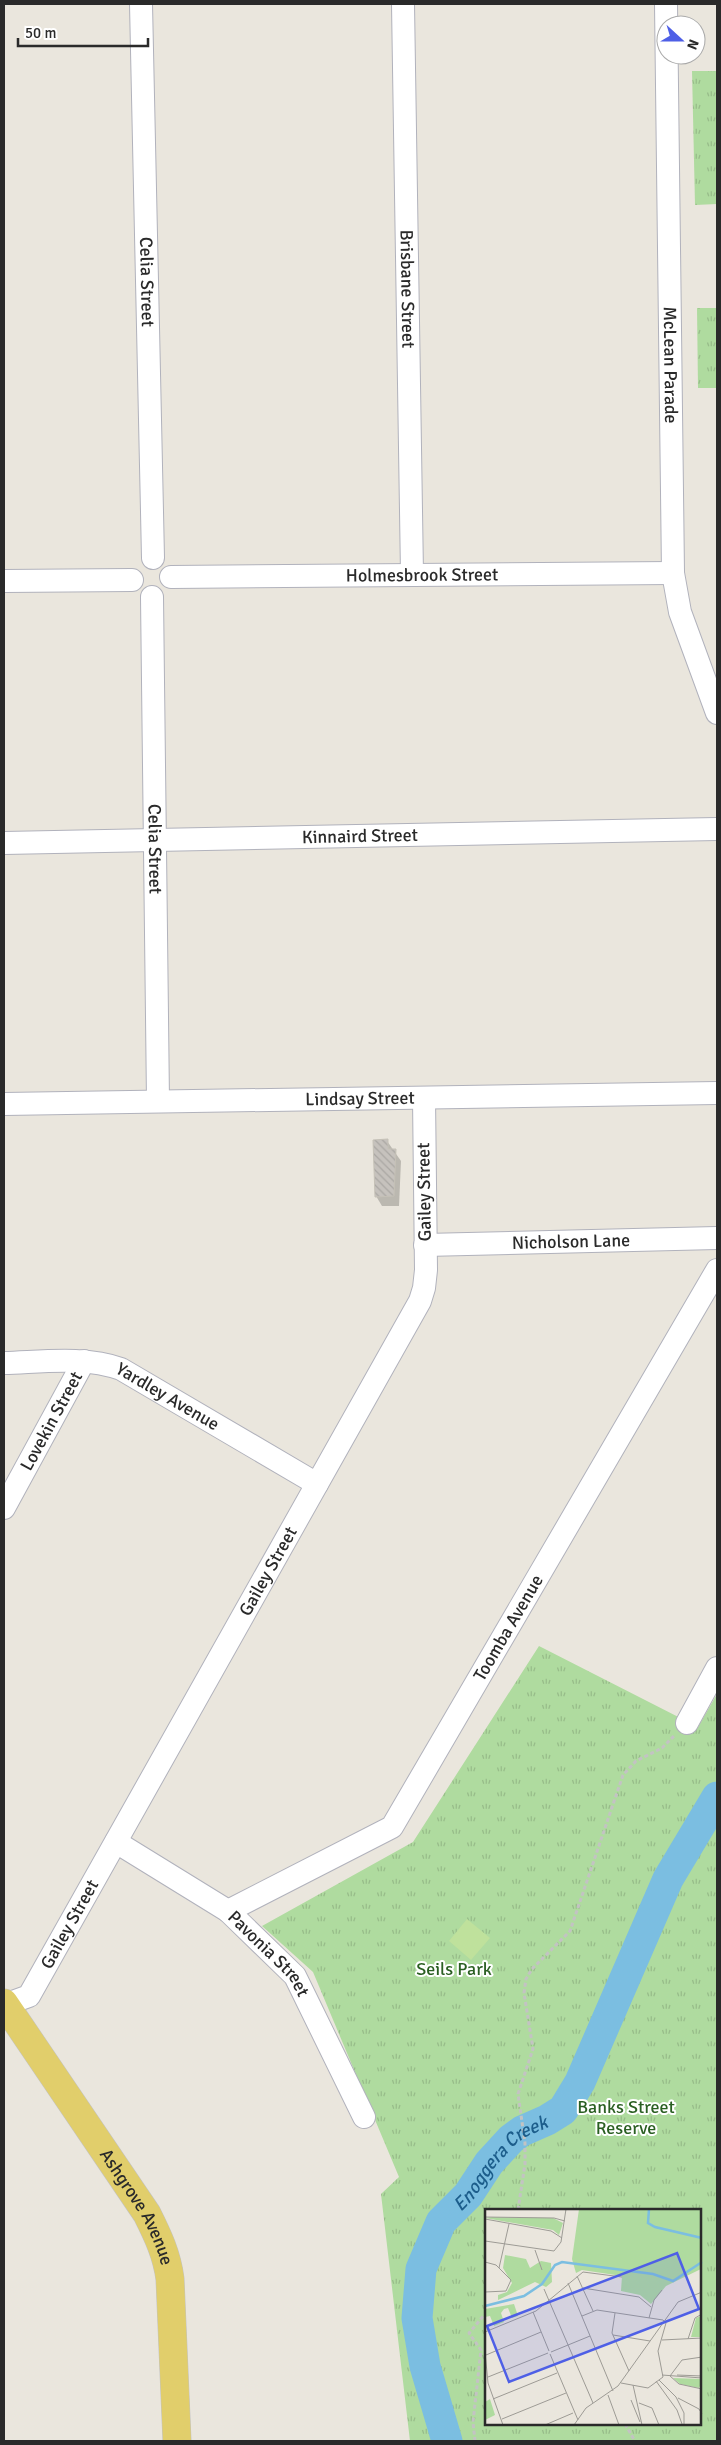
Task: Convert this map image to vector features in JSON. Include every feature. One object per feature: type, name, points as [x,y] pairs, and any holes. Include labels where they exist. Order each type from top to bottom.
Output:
[{"type":"main road","name":"Ashgrove Avenue","points":[[4,2004],[147,2214],[168,2260],[177,2441]]},
{"type":"street","name":"Celia Street","points":[[141,4],[153,558]]},
{"type":"street","name":"Brisbane Street","points":[[403,4],[412,574]]},
{"type":"street","name":"McLean Parade","points":[[664,6],[673,573],[680,612],[717,713]]},
{"type":"street","points":[[153,558],[167,565],[171,577],[167,590],[152,597],[139,593],[132,580],[137,565],[142,560],[153,558]]},
{"type":"street","name":"Holmesbrook Street","points":[[171,577],[673,573]]},
{"type":"street","points":[[4,581],[132,580]]},
{"type":"street","name":"Celia Street","points":[[152,597],[158,1101]]},
{"type":"street","name":"Kinnaird Street","points":[[4,843],[717,829]]},
{"type":"street","name":"Lindsay Street","points":[[4,1104],[717,1093]]},
{"type":"street","name":"Gailey Street","points":[[4,2004],[30,1996],[420,1301],[425,1279],[424,1098]]},
{"type":"street","name":"Nicholson Lane","points":[[425,1245],[717,1238]]},
{"type":"street","name":"Toomba Avenue","points":[[228,1912],[392,1827],[717,1270]]},
{"type":"street","name":"Lovekin Street","points":[[4,1508],[84,1362]]},
{"type":"street","name":"Yardley Avenue","points":[[4,1363],[105,1363],[121,1369],[317,1484]]},
{"type":"street","points":[[687,1723],[717,1668]]},
{"type":"street","name":"Pavonia Street","points":[[116,1842],[228,1912],[295,1976],[364,2117]]},
{"type":"path","points":[[518,2209],[525,2164],[525,2143],[518,2094],[533,2049],[524,1993],[526,1979],[532,1969],[570,1931],[623,1775],[636,1761],[662,1748],[687,1723]]},
{"type":"path","points":[[475,2441],[473,2422],[481,2350],[469,2333],[485,2314]]},
{"type":"path","points":[[626,2425],[634,2441]]},
{"type":"green space","points":[[692,71],[717,71],[717,204],[695,205]]},
{"type":"green space","points":[[697,308],[717,308],[717,388],[698,388]]},
{"type":"green space","points":[[539,1646],[698,1727],[717,1694],[717,2441],[410,2441],[381,2194],[399,2177],[313,1972],[262,1926],[413,1842]]},
{"type":"green space","points":[[467,1919],[490,1938],[471,1960],[449,1941]]},
{"type":"building","points":[[388,1139],[388,1149],[396,1149],[394,1196],[375,1197],[373,1140]]},
{"type":"waterway","name":"Enoggera Creek","points":[[447,2441],[425,2366],[417,2318],[421,2269],[441,2222],[468,2195],[489,2163],[511,2139],[522,2131],[547,2120],[563,2110],[580,2082],[668,1879],[717,1797]]},
{"type":"park label","name":"Seils Park","points":[[454,1969]]},
{"type":"park label","name":"Banks Street Reserve","points":[[626,2117]]}]
